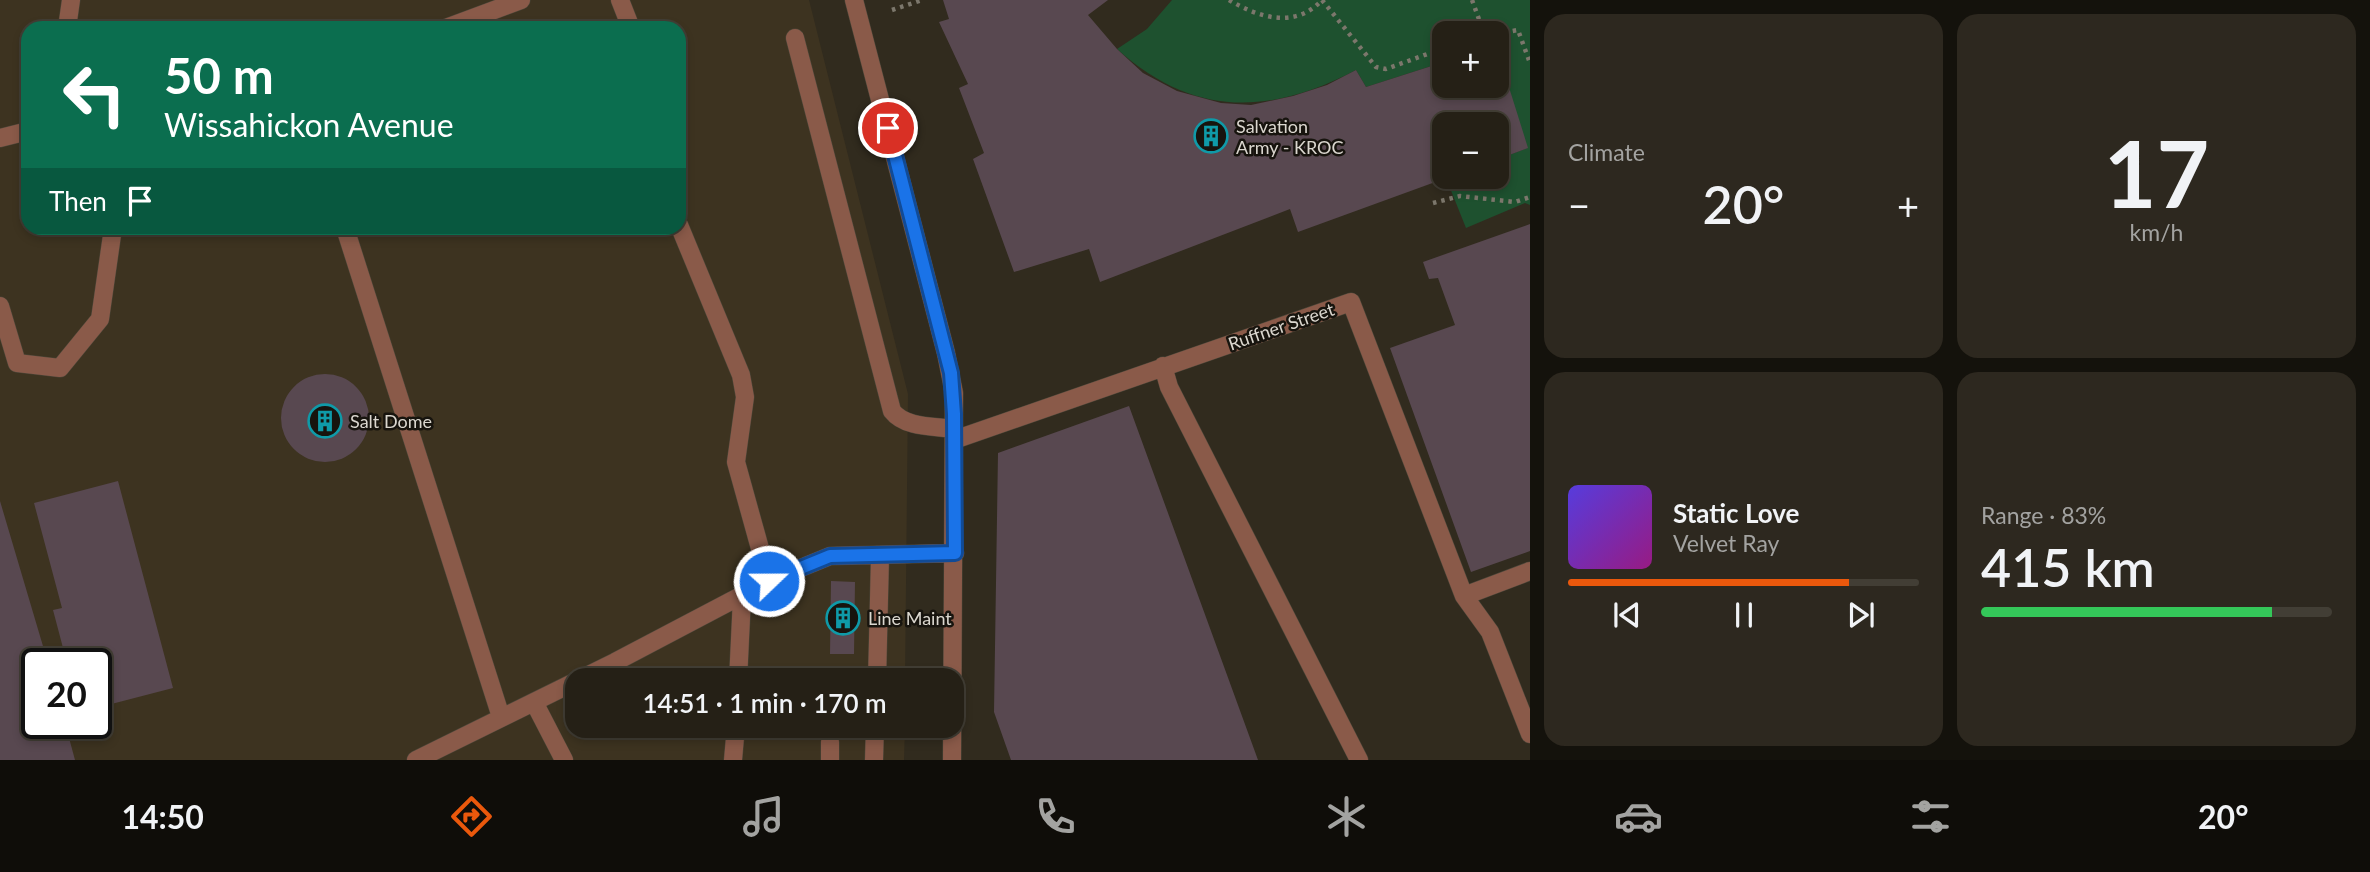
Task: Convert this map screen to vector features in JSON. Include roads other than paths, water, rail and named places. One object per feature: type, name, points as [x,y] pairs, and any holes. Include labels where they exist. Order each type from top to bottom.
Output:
[{"type":"street","points":[[68,21],[71,0]]},
{"type":"street","points":[[465,21],[521,0]]},
{"type":"street","points":[[620,0],[628,21]]},
{"type":"street","points":[[854,0],[954,393],[952,760]]},
{"type":"street","points":[[795,38],[892,411],[898,419],[954,435]]},
{"type":"street","points":[[0,138],[21,133]]},
{"type":"street","points":[[0,306],[17,363],[60,368],[100,319],[112,235]]},
{"type":"street","points":[[347,235],[501,717]]},
{"type":"street","points":[[683,235],[741,375],[745,397],[736,462],[769,581]]},
{"type":"street","name":"Ruffner Street","points":[[954,435],[1351,302],[1464,596]]},
{"type":"street","points":[[1163,366],[1169,387],[1359,760]]},
{"type":"street","points":[[416,760],[769,581],[830,556],[880,557],[955,553]]},
{"type":"street","points":[[877,668],[880,557]]},
{"type":"street","points":[[1530,571],[1464,596],[1490,632],[1530,734]]},
{"type":"street","points":[[738,668],[741,597]]},
{"type":"street","points":[[534,702],[564,760]]},
{"type":"street","points":[[733,760],[735,738]]},
{"type":"street","points":[[874,760],[875,738]]},
{"type":"place","name":"Salvation Army - KROC","points":[[1211,136]]},
{"type":"place","name":"Salt Dome","points":[[325,421]]},
{"type":"place","name":"Line Maint","points":[[843,618]]}]
